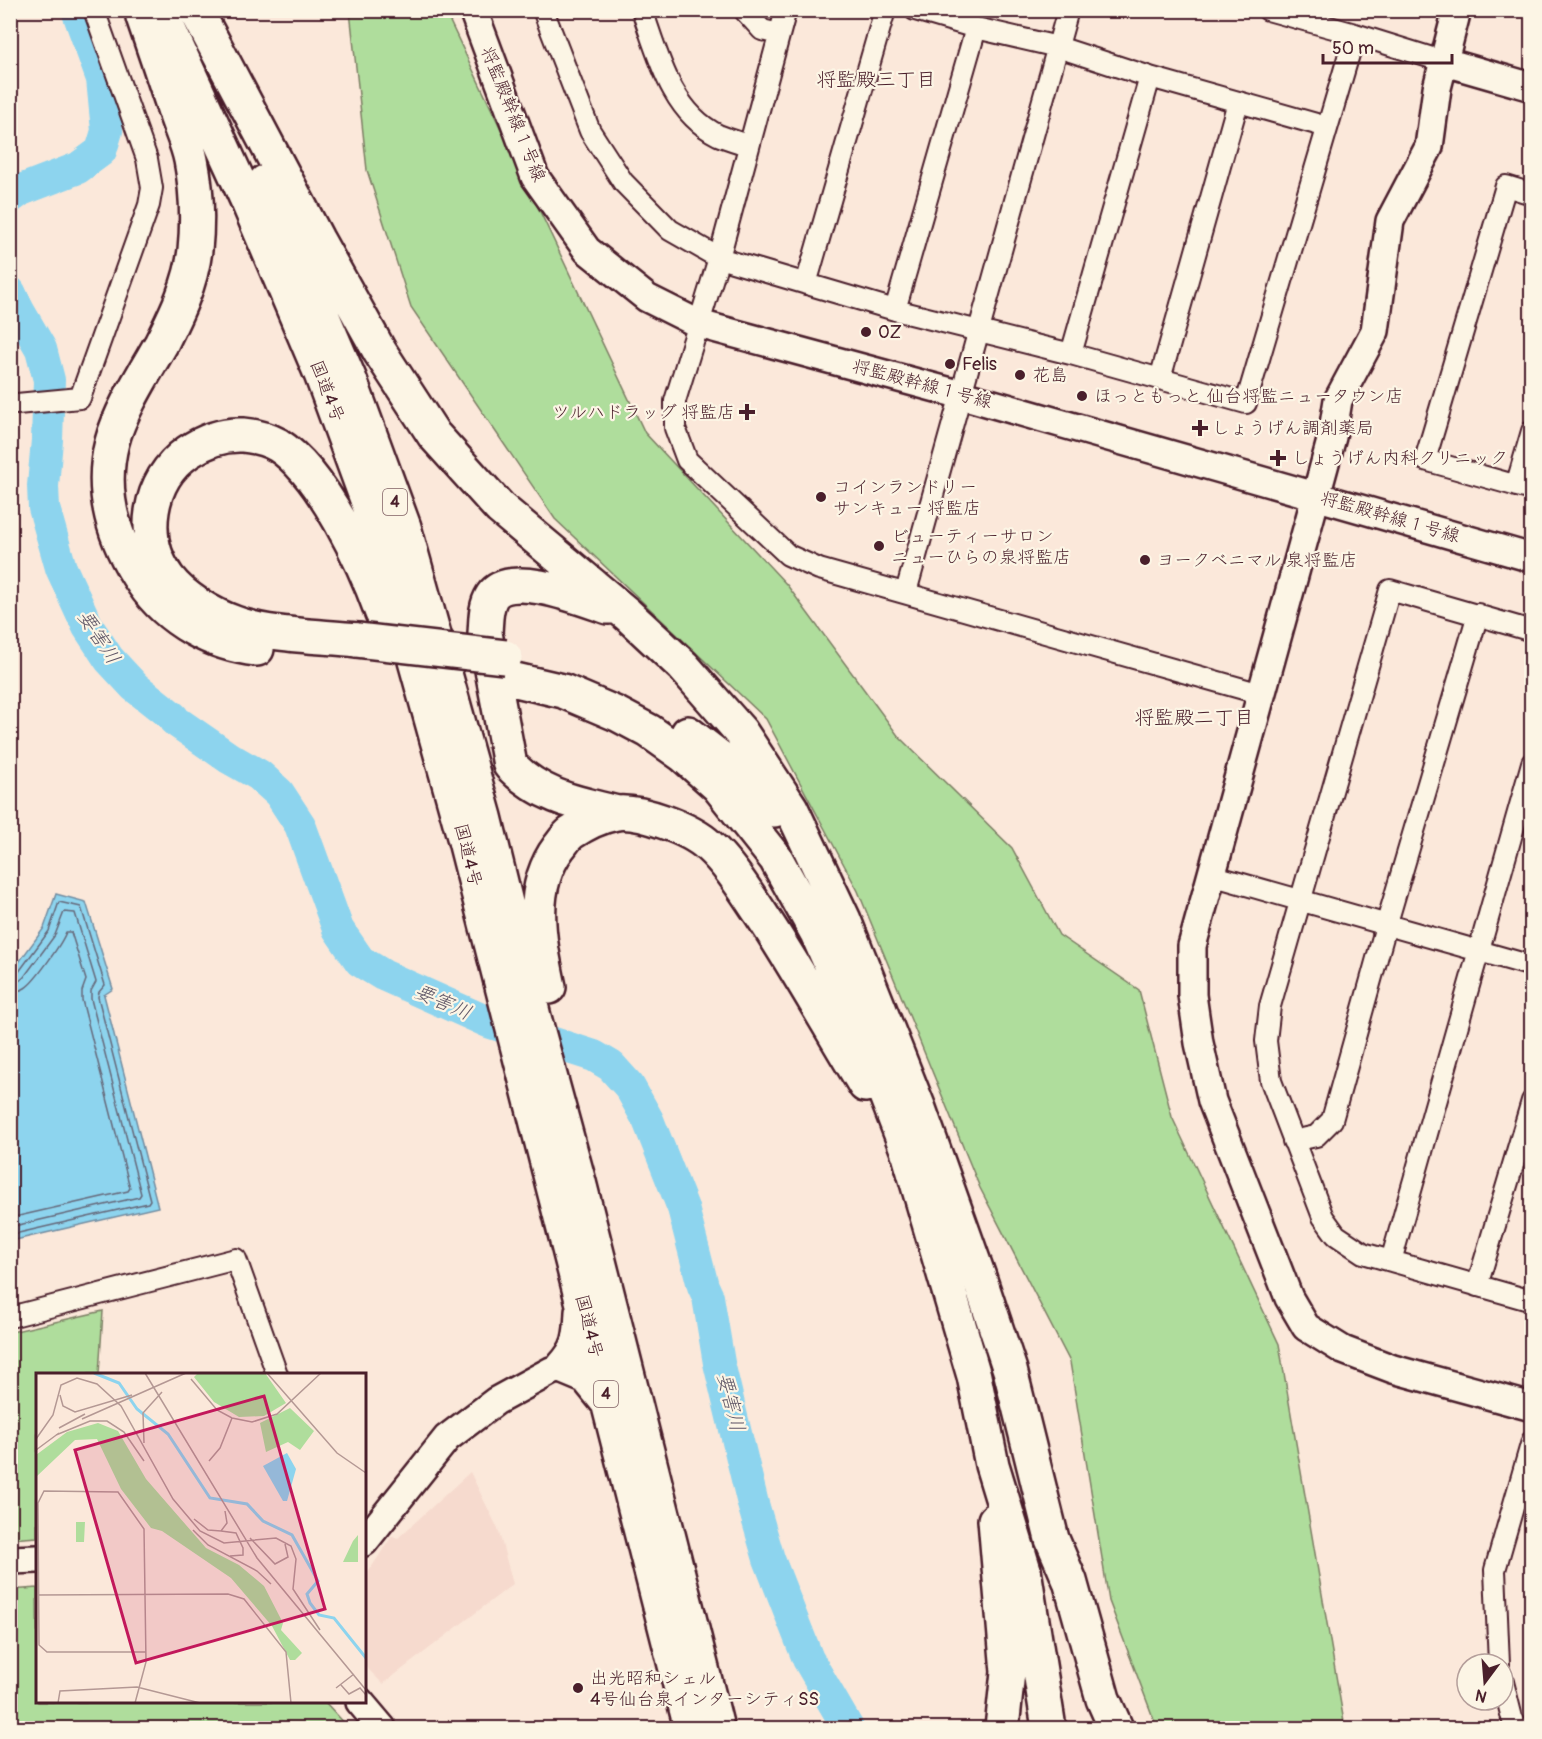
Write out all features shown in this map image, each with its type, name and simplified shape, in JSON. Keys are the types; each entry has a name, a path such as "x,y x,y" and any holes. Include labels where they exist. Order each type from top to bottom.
{"highway":[{"path":"141,10 191,159 198,216 188,285 174,319 131,399 112,441 107,477 110,513 119,543 150,595 164,608 200,633 244,648 360,650"},
{"name":"国道4号","path":"160,10 248,202 321,374 380,535 464,837 532,1017"},
{"name":"国道4号","path":"189,10 350,380 404,527 485,817 544,1067 579,1182 717,1728"},
{"path":"196,10 317,239 380,352 434,435 500,508 627,614 683,666 741,732 790,808 844,920 918,1106 980,1277 1010,1370 1052,1539 1070,1581 1103,1699 1116,1728"},
{"path":"464,837 372,583 345,528 323,495 300,465 277,445 257,437 234,435 219,437 199,445 182,456 166,474 155,495 151,516 152,539 168,578 189,597 236,624 360,650 506,668 568,676 622,698 694,736 737,771 774,810 801,844 844,920"},
{"path":"627,614 558,590 521,585 505,587 492,596 486,616 486,633 510,765 540,790 575,803 618,813 655,818 685,830 709,846 744,887 783,946 909,1155"},
{"path":"506,668 617,714 649,731 683,755 718,786 776,859 817,933 866,1043 909,1155 974,1376 992,1465 1024,1570 1049,1728"},
{"path":"544,1067 532,1017 540,944 538,912 541,882 553,855 569,835 593,821 618,813"},
{"name":"国道4号","path":"544,1067 583,1302 691,1728"},
{"path":"583,1302 581,1335 575,1354 563,1367 588,1377 609,1405"},
{"path":"992,1465 1008,1672 1002,1728"},
{"path":"1052,1539 1048,1587 1070,1728"}],"street":[{"path":"24,403 80,398 149,205 152,188 147,159 94,10"},
{"name":"将監殿幹線１号線","path":"473,10 535,177 587,250 647,298 699,324 962,395 1532,558"},
{"path":"543,10 590,131 622,182 670,231 719,258 806,284 1246,403 1355,34"},
{"path":"642,10 667,80 690,114 716,134 749,146"},
{"path":"744,10 762,30 778,34"},
{"path":"786,10 719,258 675,401 675,428 687,460 788,555 819,569 1261,694"},
{"path":"806,284 885,10"},
{"path":"915,10 1058,47 1150,77 1327,127"},
{"path":"906,592 1068,10"},
{"path":"1268,10 1532,87"},
{"path":"1457,10 1437,88 1429,147 1390,221 1375,331 1338,400 1332,437 1192,946 1192,995 1198,1043 1212,1101 1289,1298 1306,1327 1343,1350 1393,1369 1532,1407"},
{"path":"896,310 976,27"},
{"path":"1071,354 1150,77"},
{"path":"1160,379 1238,102"},
{"path":"1532,194 1506,186 1425,460 1524,488 1532,431"},
{"path":"1532,631 1390,590 1270,1006 1266,1041 1271,1081 1323,1217 1336,1235 1362,1253 1532,1301"},
{"path":"1293,1141 1316,1136 1332,1120 1386,926 1478,614"},
{"path":"1391,1261 1532,763"},
{"path":"1212,875 1532,966"},
{"path":"1477,1286 1532,1101"},
{"path":"10,1317 236,1259 277,1373"},
{"path":"369,1526 447,1438 496,1401 532,1380 563,1367"},
{"path":"1498,1652 1495,1570 1532,1441"},
{"path":"10,1560 36,1559"},
{"path":"362,1703 382,1728"},
{"path":"1510,1712 1518,1728"}],"shaded area":[{"path":"470,1472 498,1529 513,1584 383,1684 366,1667 366,1575 392,1536 398,1538"}],"green space":[{"path":"350,11 445,11 645,433 787,585 899,737 1012,848 1059,935 1139,990 1172,1117 1279,1344 1345,1728 1157,1728 1109,1601 1070,1362 980,1188 858,891 766,719 555,519 411,307 367,170"},
{"path":"103,1311 99,1373 36,1373 36,1537 11,1539 11,1332"},
{"path":"36,1588 36,1703 326,1703 349,1728 11,1728 11,1590"}],"water":[{"path":"56,894 86,902 113,989 104,995 158,1207 11,1241 11,973 44,928"}],"waterway":[{"name":"要害川","path":"10,198 21,190 78,168 101,151 107,131 102,79 77,10"},
{"name":"要害川","path":"10,292 41,349 49,380 43,486 44,508 61,568 88,627 109,659 135,687 174,720 229,758 259,775 279,793 300,825 338,929 360,961 383,975 488,1022 594,1056 611,1066 629,1086 648,1120 683,1208 703,1286 708,1297 719,1363 753,1504 769,1559 808,1659 848,1728"}],"place":[{"name":"OZ","path":"866,332"},
{"name":"Felis","path":"950,364"},
{"name":"花島","path":"1020,375"},
{"name":"ほっともっと 仙台将監ニュータウン店","path":"1082,396"},
{"name":"ツルハドラッグ 将監店","path":"747,412"},
{"name":"しょうげん調剤薬局","path":"1200,428"},
{"name":"しょうげん内科クリニック","path":"1278,458"},
{"name":"コインランドリー サンキュー 将監店","path":"821,497"},
{"name":"ビューティーサロン ニューひらの泉将監店","path":"879,546"},
{"name":"ヨークベニマル 泉将監店","path":"1145,560"},
{"name":"出光昭和シェル 4号仙台泉インターシティSS","path":"578,1688"}],"district":[{"name":"将監殿三丁目","path":"876,79"},
{"name":"将監殿二丁目","path":"1194,717"}]}
